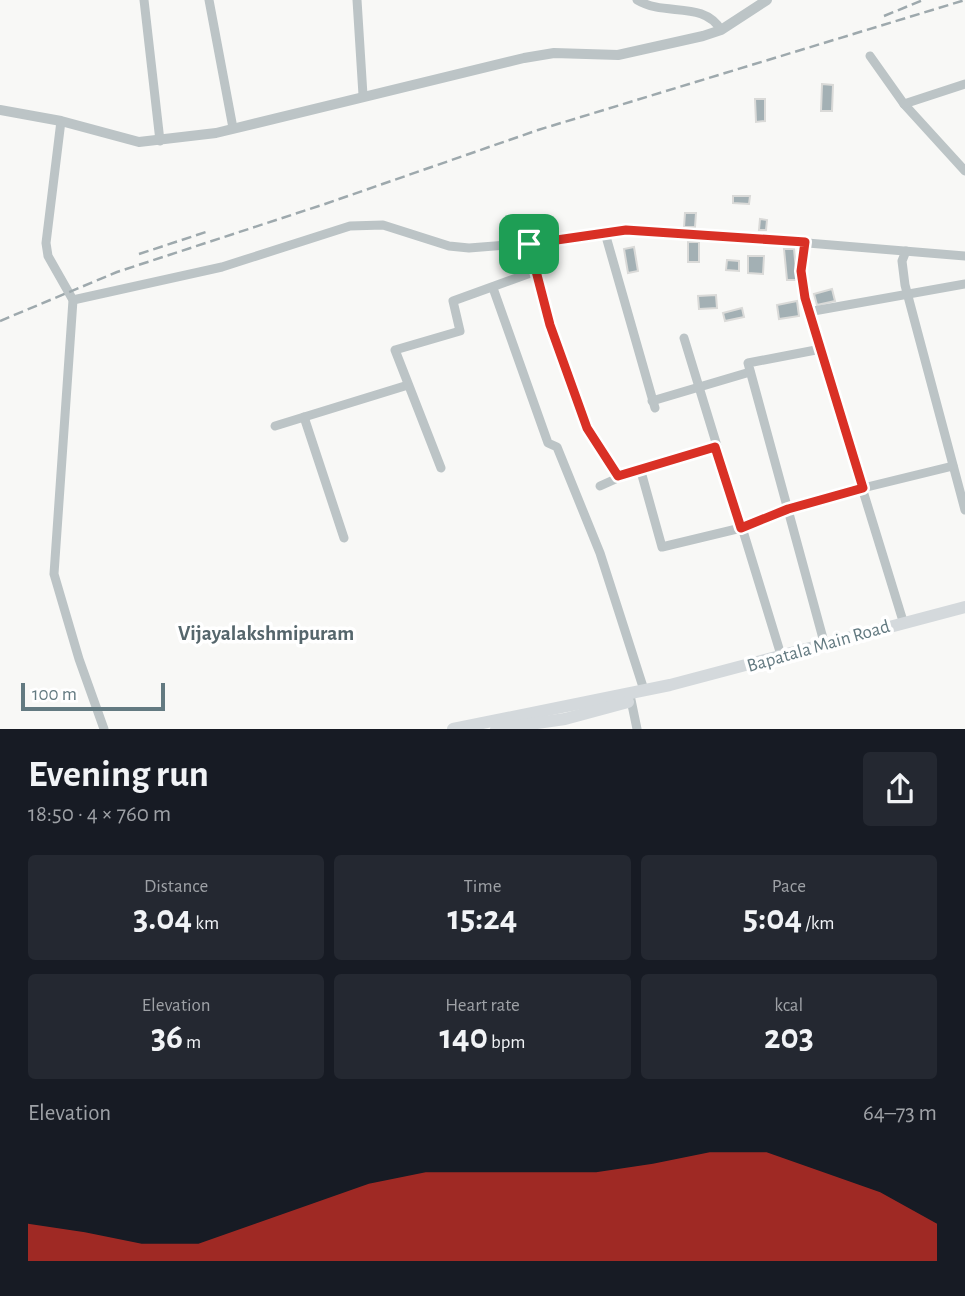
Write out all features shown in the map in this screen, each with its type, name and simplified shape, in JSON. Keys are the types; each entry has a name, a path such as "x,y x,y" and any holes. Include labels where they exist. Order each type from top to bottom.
{"main road":[{"name":"Bapatala Main Road","path":"631,697 644,690 965,607"},
{"name":"Bapatala Main Road","path":"453,729 498,724 657,694 670,685"}],"street":[{"path":"144,0 160,141"},
{"path":"209,0 233,128"},
{"path":"357,0 363,94"},
{"path":"637,0 698,8 716,20 721,30"},
{"path":"0,110 61,121 139,142 160,141 233,128 363,94 524,58 554,53 618,55 721,30 766,0"},
{"path":"870,56 904,104 965,171"},
{"path":"904,104 965,84"},
{"path":"61,121 46,243 48,256 73,300 54,574 79,659 104,729"},
{"path":"73,300 222,267 350,226 383,225 449,246 469,248 650,230 965,256"},
{"path":"605,233 654,405 699,387 750,372"},
{"path":"805,242 801,271 808,312 903,621"},
{"path":"529,244 550,325 587,428 618,476"},
{"path":"906,251 902,261 908,294 965,510"},
{"path":"441,468 395,350 460,331 453,301 536,271"},
{"path":"808,312 965,284"},
{"path":"493,288 548,443 557,447 595,540 644,690"},
{"path":"684,338 780,655"},
{"path":"821,349 748,363 824,642"},
{"path":"275,426 408,385"},
{"path":"304,417 344,538"},
{"path":"600,485 640,468 715,447"},
{"path":"640,468 662,547 741,528 788,509 863,488 953,466"},
{"path":"631,697 637,729"}],"building":[{"path":"822,84 833,85 832,111 821,111"},
{"path":"755,99 765,99 765,121 756,122"},
{"path":"733,196 750,196 749,204 733,203"},
{"path":"685,213 696,213 695,227 684,227"},
{"path":"760,219 767,220 766,230 759,230"},
{"path":"688,242 699,242 699,262 688,262"},
{"path":"634,247 638,271 628,273 624,249"},
{"path":"784,249 794,249 797,280 787,280"},
{"path":"748,256 764,256 763,274 748,273"},
{"path":"727,260 739,261 739,271 726,270"},
{"path":"832,289 835,301 817,305 814,294"},
{"path":"716,295 717,308 699,309 698,296"},
{"path":"797,301 799,316 779,319 777,305"},
{"path":"742,308 744,317 725,321 723,313"}],"railway":[{"path":"884,16 923,0"},
{"path":"0,321 117,272 538,130 965,0"},
{"path":"139,254 209,231"}],"district":[{"name":"Vijayalakshmipuram","path":"266,633"}],"route":[{"path":"626,230 805,242 801,271 808,312 863,488 788,509 741,528 715,447 618,476 587,428 550,325 529,244 626,230"}]}
